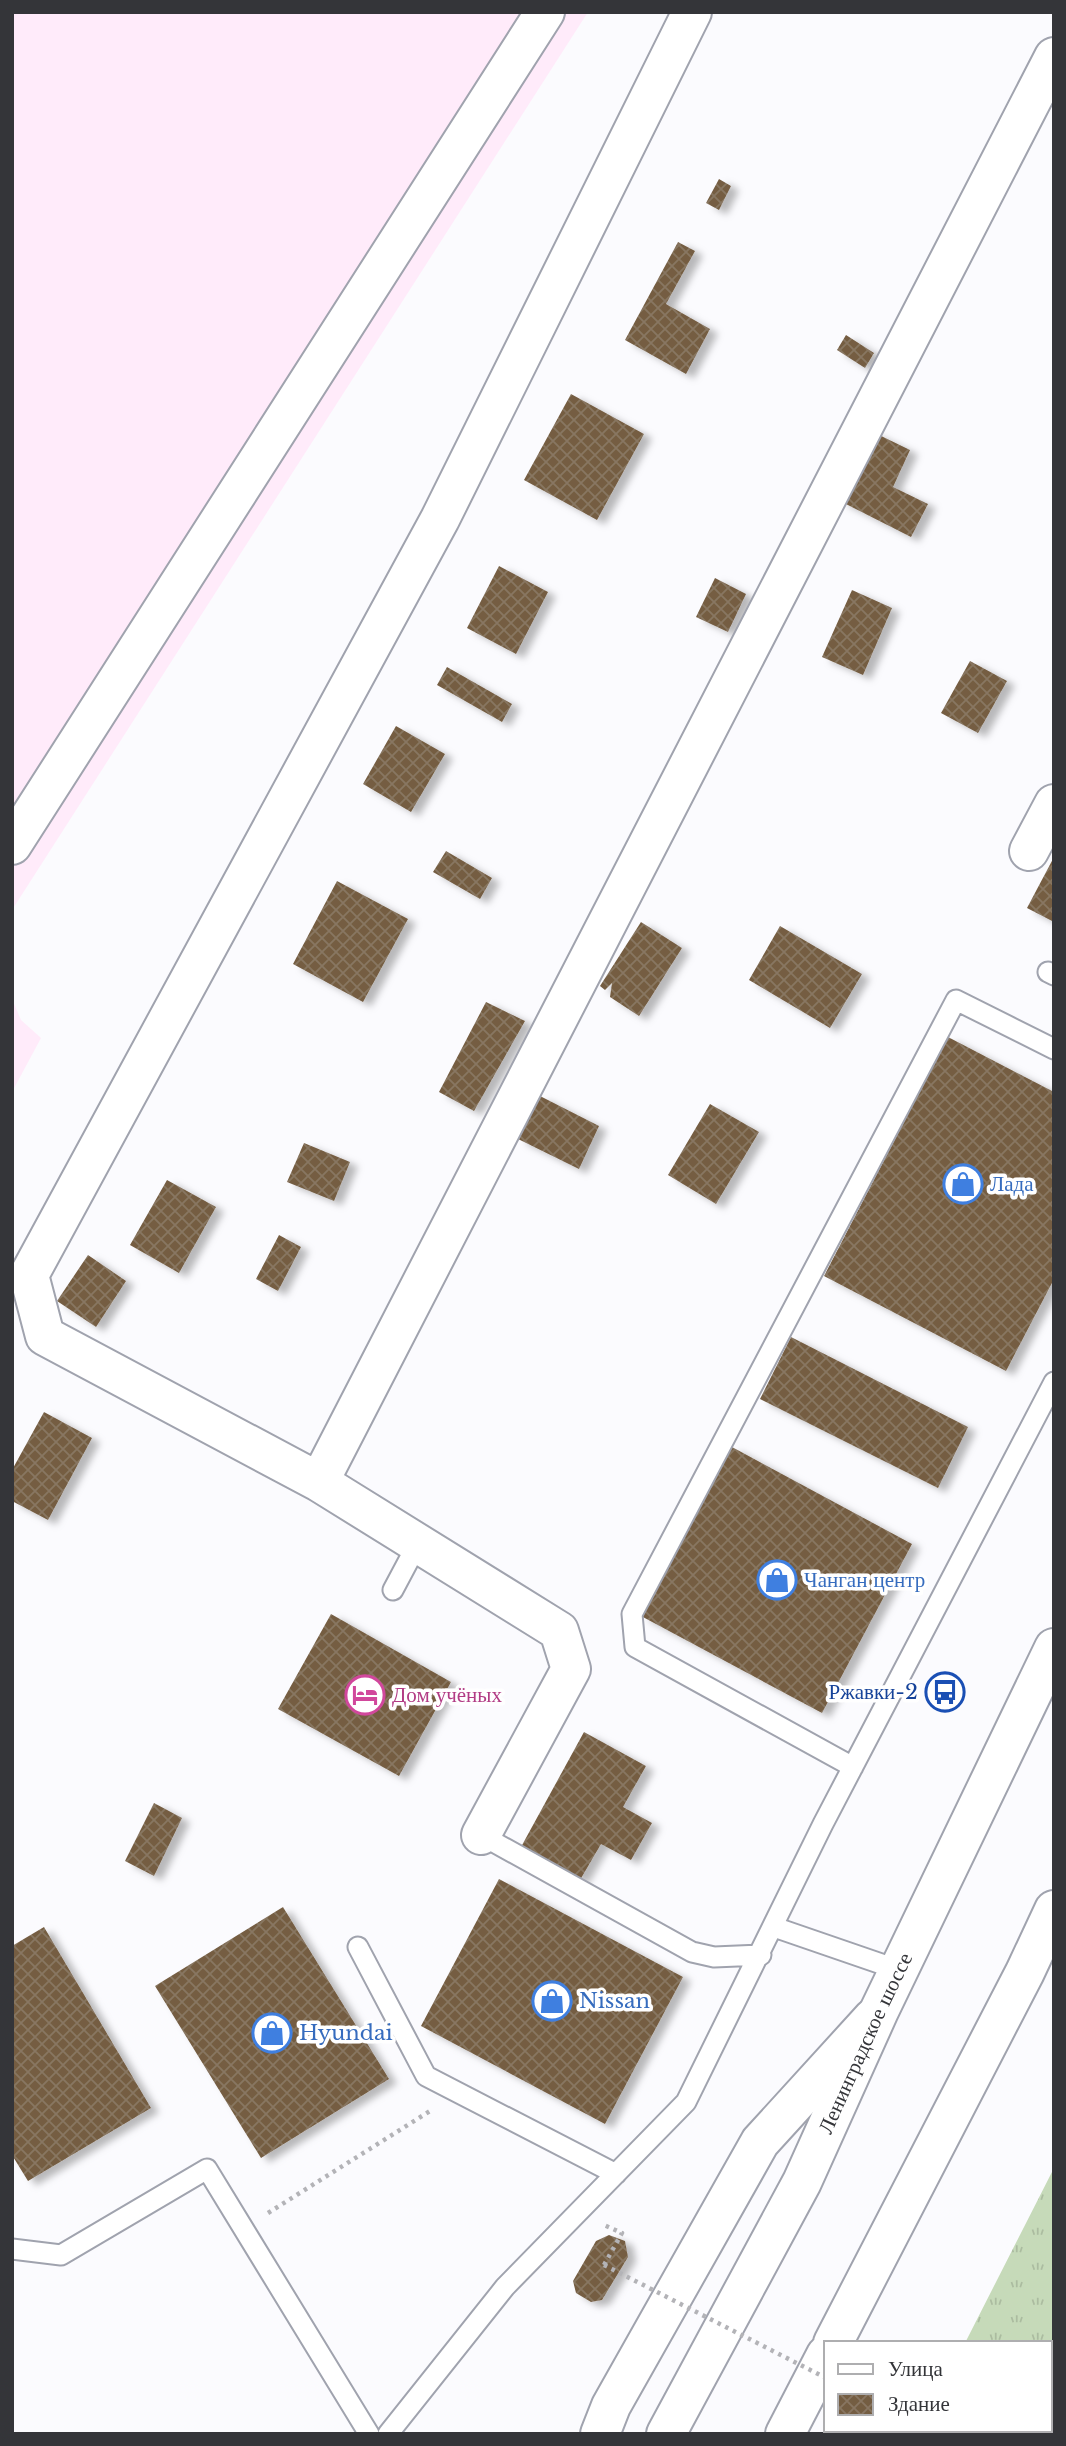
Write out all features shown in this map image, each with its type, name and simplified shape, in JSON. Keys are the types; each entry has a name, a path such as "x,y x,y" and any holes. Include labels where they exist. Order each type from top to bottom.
{"main road":[{"path":"12,845 545,12"},
{"path":"481,1835 571,1669 559,1630 319,1482 45,1336 29,1275 440,519 692,12"},
{"path":"319,1482 1054,57"},
{"path":"1029,851 1054,804"},
{"name":"Ленинградское шоссе","path":"666,2434 802,2182 879,2011 1054,1648"},
{"path":"833,2341 1025,1972 1054,1910"},
{"path":"578,2434 599,2424 760,2142 879,2011"},
{"path":"785,2434 824,2359"}],"lane":[{"path":"853,1767 635,1647 632,1614 956,1000 1054,1048"},
{"path":"387,2434 505,2287 686,2102 853,1767 1054,1382"},
{"path":"393,1590 418,1543"},
{"path":"481,1835 692,1952 714,1957 761,1955"},
{"path":"774,1927 899,1970"},
{"path":"358,1947 426,2076 616,2174"},
{"path":"12,2249 61,2255 207,2169 369,2434"}],"path":[{"path":"244,2228 459,2093"},
{"path":"619,2239 604,2265 824,2377"}],"shaded area":[{"path":"12,12 588,12 12,910"},
{"path":"12,999 21,1020 41,1038 12,1092"}],"green space":[{"path":"1054,2168 1054,2434 981,2434 1052,2432 1052,2341 966,2341"}],"building":[{"path":"719,179 731,186 719,210 706,203"},
{"path":"678,242 695,251 666,304 710,329 686,374 625,340"},
{"path":"846,335 874,353 865,368 837,350"},
{"path":"571,394 644,434 597,520 524,480"},
{"path":"873,432 910,450 893,487 928,504 911,537 840,501"},
{"path":"499,566 548,592 516,654 467,628"},
{"path":"715,578 746,594 728,632 696,617"},
{"path":"852,590 892,608 863,675 822,657"},
{"path":"970,661 1007,681 978,733 941,713"},
{"path":"447,667 512,704 502,722 437,685"},
{"path":"396,726 445,754 411,812 363,784"},
{"path":"446,851 492,878 480,899 433,872"},
{"path":"1054,857 1054,922 1027,908"},
{"path":"337,881 408,919 363,1002 293,964"},
{"path":"641,922 682,948 639,1016 610,997 612,983 605,990 600,986"},
{"path":"780,926 862,974 830,1028 749,980"},
{"path":"486,1002 525,1021 474,1111 439,1092"},
{"name":"Лада","path":"948,1037 1054,1092 1054,1279 1006,1371 824,1276"},
{"path":"540,1096 599,1126 579,1169 518,1139"},
{"path":"710,1104 759,1132 716,1204 668,1175"},
{"path":"304,1143 350,1162 334,1201 287,1182"},
{"path":"167,1180 216,1207 179,1273 130,1245"},
{"path":"279,1235 301,1247 278,1291 256,1279"},
{"path":"88,1255 126,1281 96,1327 57,1301"},
{"path":"791,1337 968,1427 938,1488 760,1399"},
{"path":"44,1412 92,1438 48,1520 12,1501 12,1470"},
{"name":"Чанган центр","path":"732,1447 912,1544 822,1713 641,1616"},
{"name":"Дом учёных","path":"331,1614 451,1682 399,1776 278,1709"},
{"path":"584,1732 646,1766 623,1807 652,1823 631,1860 601,1844 580,1880 521,1847"},
{"path":"154,1803 182,1818 154,1876 125,1861"},
{"name":"Nissan","path":"499,1879 683,1977 605,2124 421,2026"},
{"name":"Hyundai","path":"283,1907 389,2079 261,2158 155,1986"},
{"path":"44,1927 151,2108 28,2181 12,2155 12,1946"},
{"path":"609,2235 625,2241 628,2257 602,2300 591,2302 576,2293 573,2281 596,2241"},
{"path":"936,2432 976,2432 975,2434 935,2434"}],"place":[{"name":"Лада","path":"963,1184"},
{"name":"Чанган центр","path":"777,1580"},
{"name":"Ржавки-2","path":"945,1692"},
{"name":"Дом учёных","path":"365,1695"},
{"name":"Nissan","path":"552,2001"},
{"name":"Hyundai","path":"272,2033"}]}
